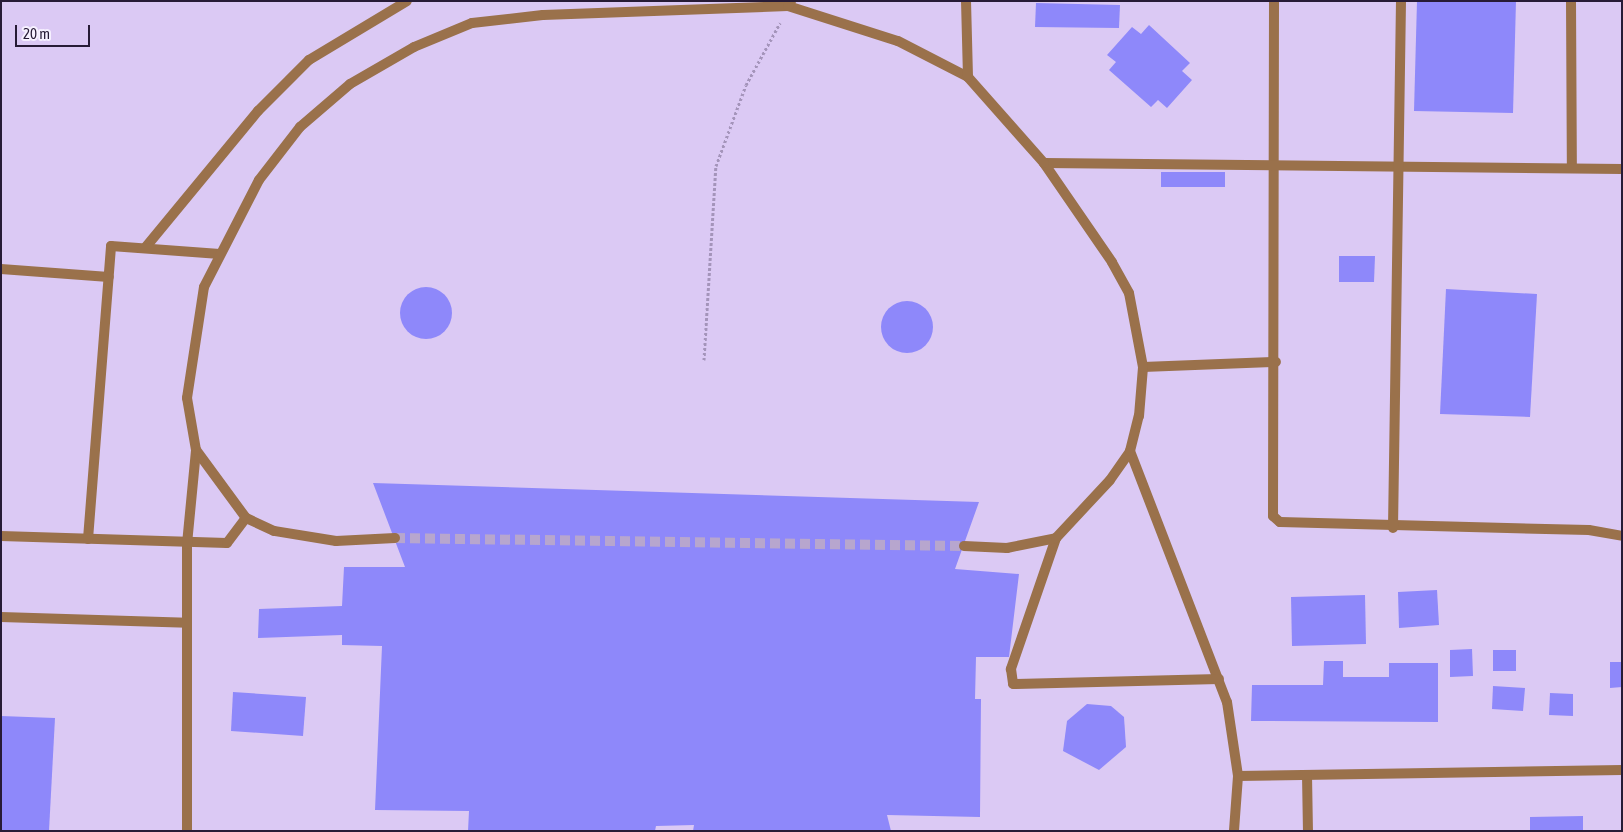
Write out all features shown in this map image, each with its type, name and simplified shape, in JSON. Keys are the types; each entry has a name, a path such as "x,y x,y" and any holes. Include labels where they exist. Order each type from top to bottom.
{"street":[{"path":"145,248 258,111 309,60 407,1"},
{"path":"966,1 968,77"},
{"path":"1274,1 1276,362 1274,516 1280,522 1393,528 1589,530 1622,536"},
{"path":"1393,528 1400,1"},
{"path":"1570,1 1572,168"},
{"path":"186,831 187,544 196,450 187,398 204,287 259,180 300,127 350,84 414,47 481,22 790,4 898,42 968,77 1044,163 1129,293 1143,367 1139,416 1130,451 1110,480 1056,538 1011,669 1013,684 1219,679"},
{"path":"1044,163 1397,164 1622,169"},
{"path":"88,538 111,246 220,254"},
{"path":"1,269 109,277"},
{"path":"1143,367 1276,362"},
{"path":"196,450 246,518 292,536 336,541 395,538"},
{"path":"1130,451 1227,702 1238,776 1234,831"},
{"path":"1,536 88,538 187,544 227,543 246,518"},
{"path":"964,546 1007,548 1056,538"},
{"path":"1,617 187,623"},
{"path":"1238,776 1622,770"},
{"path":"1307,775 1308,831"}],"path":[{"path":"704,360 716,166 746,85 790,4"}],"building":[{"path":"1417,1 1516,1 1513,113 1414,111"},
{"path":"1036,3 1120,5 1119,28 1035,27"},
{"path":"1149,25 1190,63 1182,71 1192,80 1167,108 1158,100 1151,107 1109,70 1116,62 1107,55 1132,27 1141,34"},
{"path":"1161,172 1225,172 1225,187 1161,187"},
{"path":"1339,256 1375,256 1374,282 1339,282"},
{"path":"426,287 436,289 444,295 450,303 452,313 450,323 444,331 436,337 426,339 416,337 408,331 402,323 400,313 402,303 408,295 416,289"},
{"path":"1446,289 1537,294 1530,417 1440,414"},
{"path":"907,301 917,303 925,309 931,317 933,327 931,337 925,345 917,351 907,353 897,351 889,345 883,337 881,327 883,317 889,309 897,303"},
{"path":"373,483 979,502 955,569 1019,574 1009,657 976,657 975,699 981,699 980,817 887,815 891,831 693,831 694,825 656,826 655,831 468,831 469,811 375,810 382,646 342,645 342,635 258,638 259,609 342,606 344,567 405,567"},
{"path":"1437,590 1439,625 1399,628 1398,592"},
{"path":"1365,595 1366,644 1292,646 1291,597"},
{"path":"1472,649 1473,676 1450,677 1450,650"},
{"path":"1493,650 1516,650 1516,671 1493,671"},
{"path":"1324,661 1343,661 1343,677 1389,677 1389,663 1438,663 1438,722 1251,721 1252,685 1323,685"},
{"path":"1610,662 1622,662 1622,687 1610,688"},
{"path":"1493,686 1525,688 1523,711 1492,709"},
{"path":"233,692 306,697 303,736 231,731"},
{"path":"1550,693 1573,694 1573,716 1549,715"},
{"path":"1087,704 1111,706 1124,717 1126,747 1099,770 1063,751 1067,721"},
{"path":"1,716 55,718 49,831 1,831"},
{"path":"1583,816 1583,831 1530,831 1530,817"}],"tunnel":[{"path":"395,538 964,546"}]}
